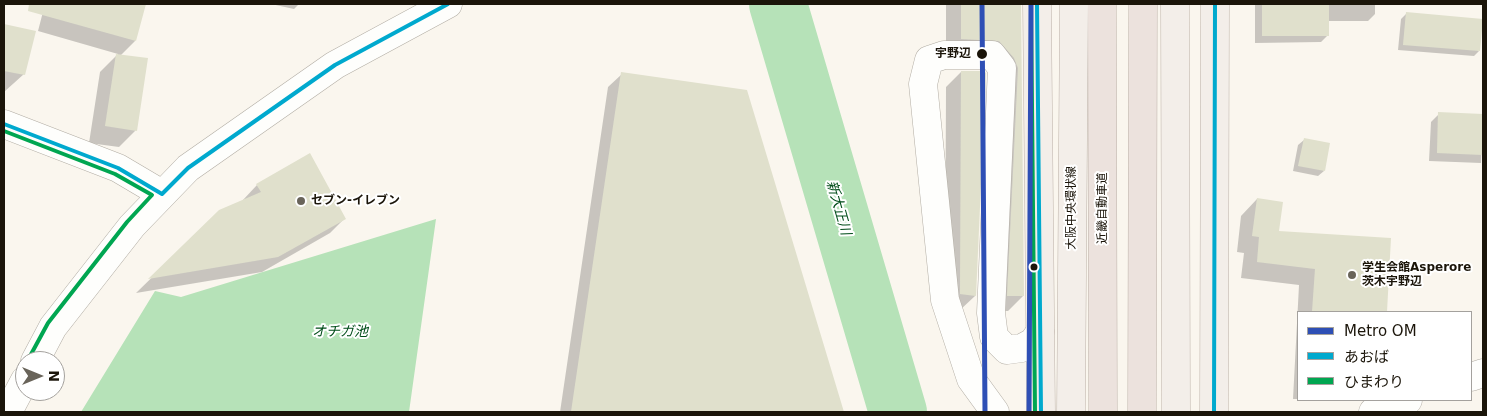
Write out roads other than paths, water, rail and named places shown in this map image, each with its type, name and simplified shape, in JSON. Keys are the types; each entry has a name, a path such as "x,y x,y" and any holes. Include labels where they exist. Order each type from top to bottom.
{"highway":[{"name":"近畿自動車道","path":"1102,4 1103,412"},
{"path":"1142,412 1143,4"}],"main road":[{"path":"1037,4 1041,412"},
{"name":"大阪中央環状線","path":"1071,412 1074,4"},
{"path":"1175,4 1176,412"},
{"path":"1214,412 1215,4"}],"street":[{"path":"40,351 53,327 132,226 188,168 335,64 448,4"},
{"path":"995,412 971,379 945,300 923,84 929,60 944,54 992,55 1002,68 991,313 994,337 1007,350 1022,348 1033,342 1040,332"},
{"path":"4,124 118,168 162,194"},
{"path":"8,412 15,399"},
{"path":"1373,412 1405,401"}],"water":[{"name":"オチガ池","path":"436,219 409,412 81,412 155,291 181,297"}],"waterway":[{"name":"新大正川","path":"778,4 898,412"}],"metro line":[{"name":"OM","path":"982,4 985,412"},
{"name":"OM","path":"1029,412 1031,4"}],"place":[{"name":"宇野辺","path":"982,54"},
{"name":"セブン-イレブン","path":"301,201"},
{"name":"学生会館Asperore 茨木宇野辺","path":"1352,275"}]}
